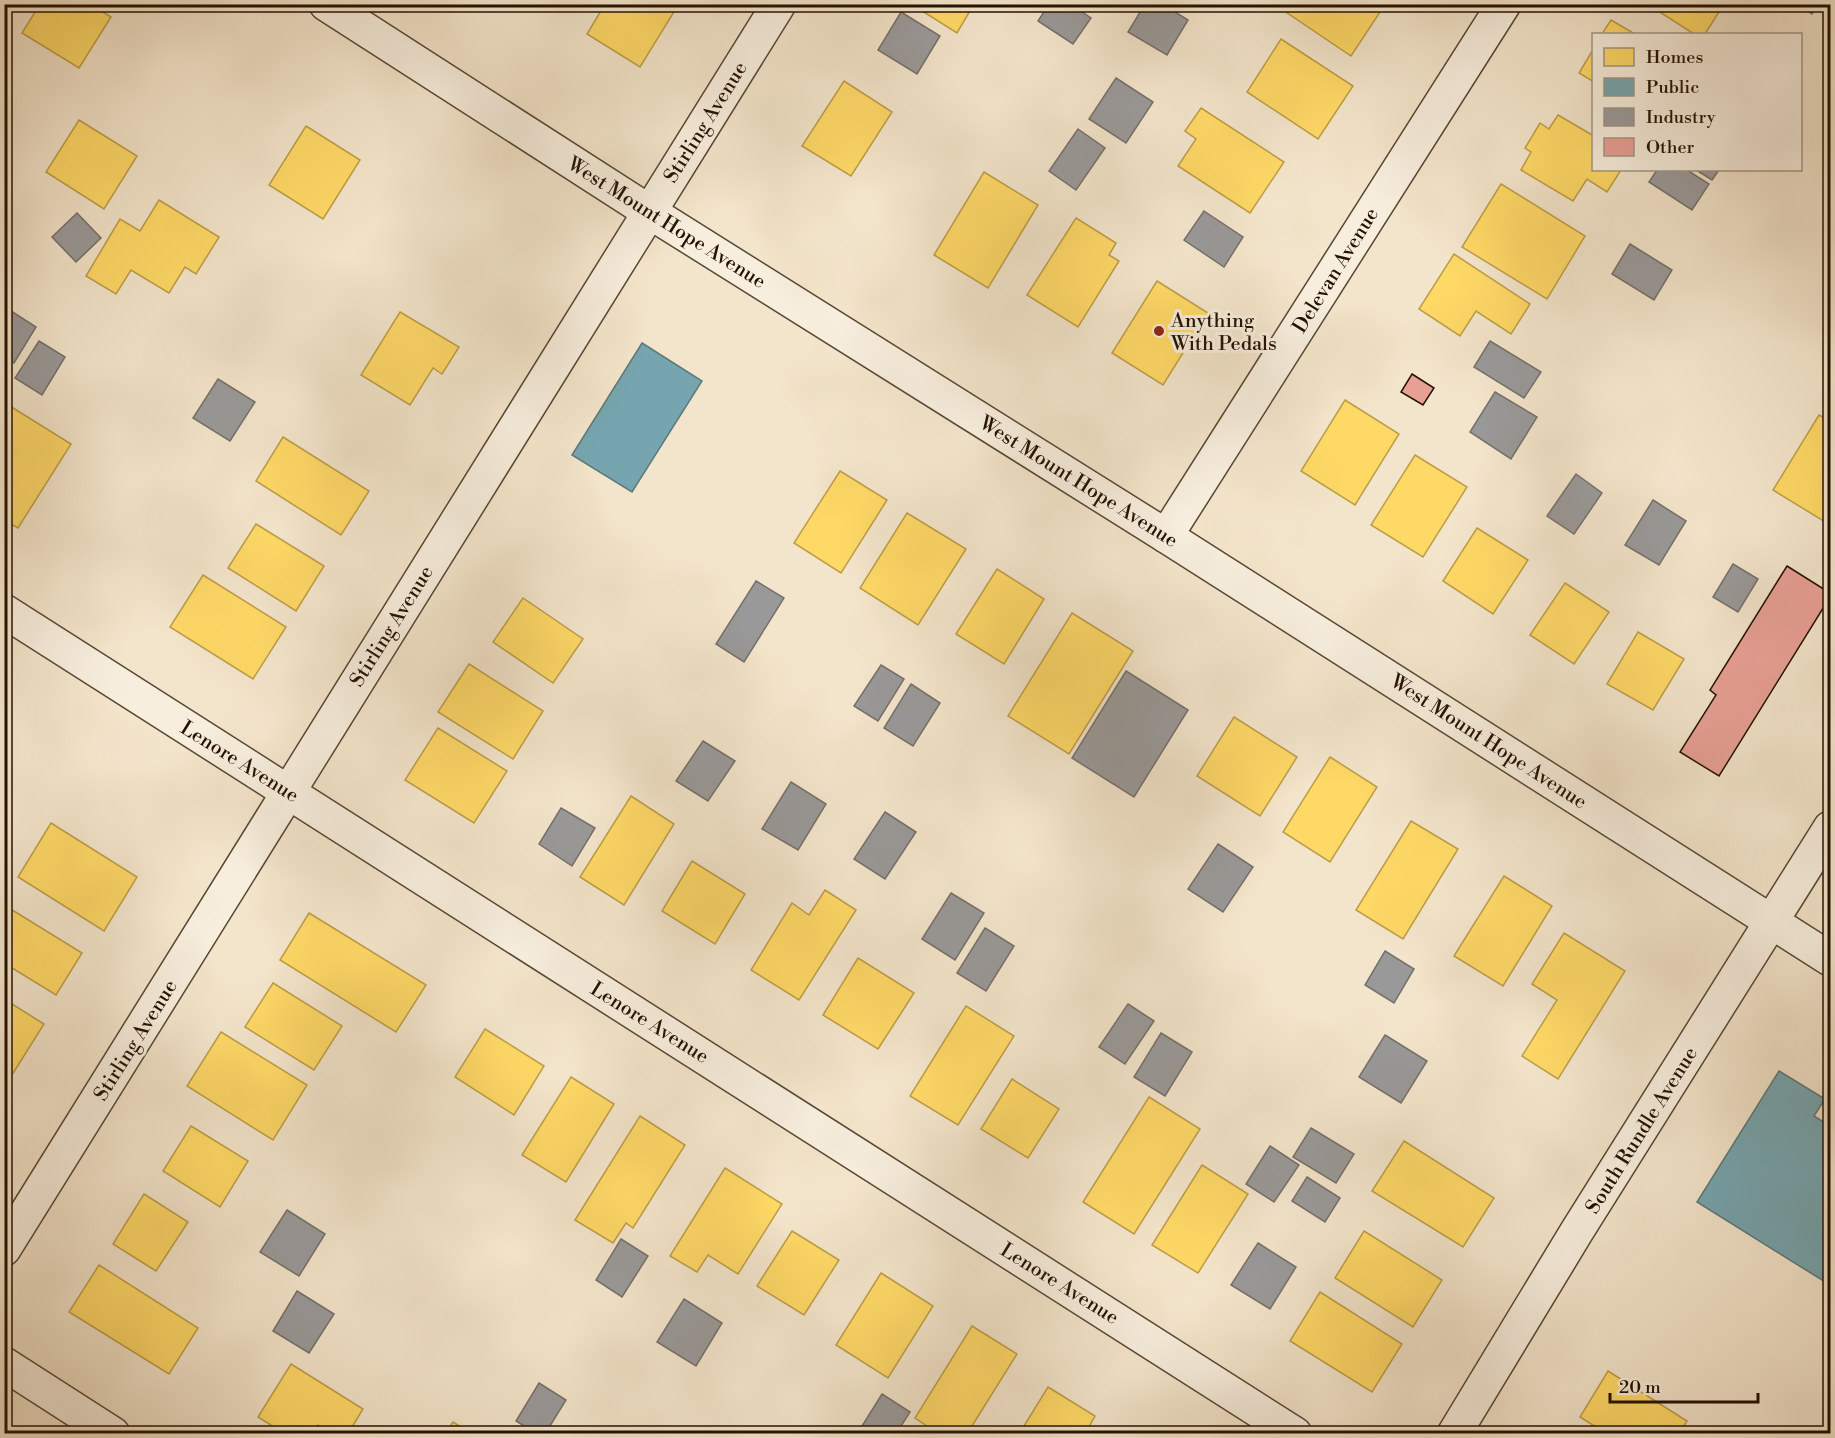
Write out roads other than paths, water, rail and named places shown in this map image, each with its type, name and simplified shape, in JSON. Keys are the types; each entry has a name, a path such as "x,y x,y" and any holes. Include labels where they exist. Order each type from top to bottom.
{"street":[{"name":"West Mount Hope Avenue","path":"326,4 648,211 1166,536 1830,959"},
{"name":"Stirling Avenue","path":"4,1249 648,211 779,4"},
{"name":"Delevan Avenue","path":"1166,536 1504,4"},
{"name":"Lenore Avenue","path":"4,611 1295,1434"},
{"name":"South Rundle Avenue","path":"1454,1434 1577,1231 1830,828"},
{"path":"4,1364 113,1434"}],"place":[{"name":"Anything With Pedals","path":"1159,331"}]}
